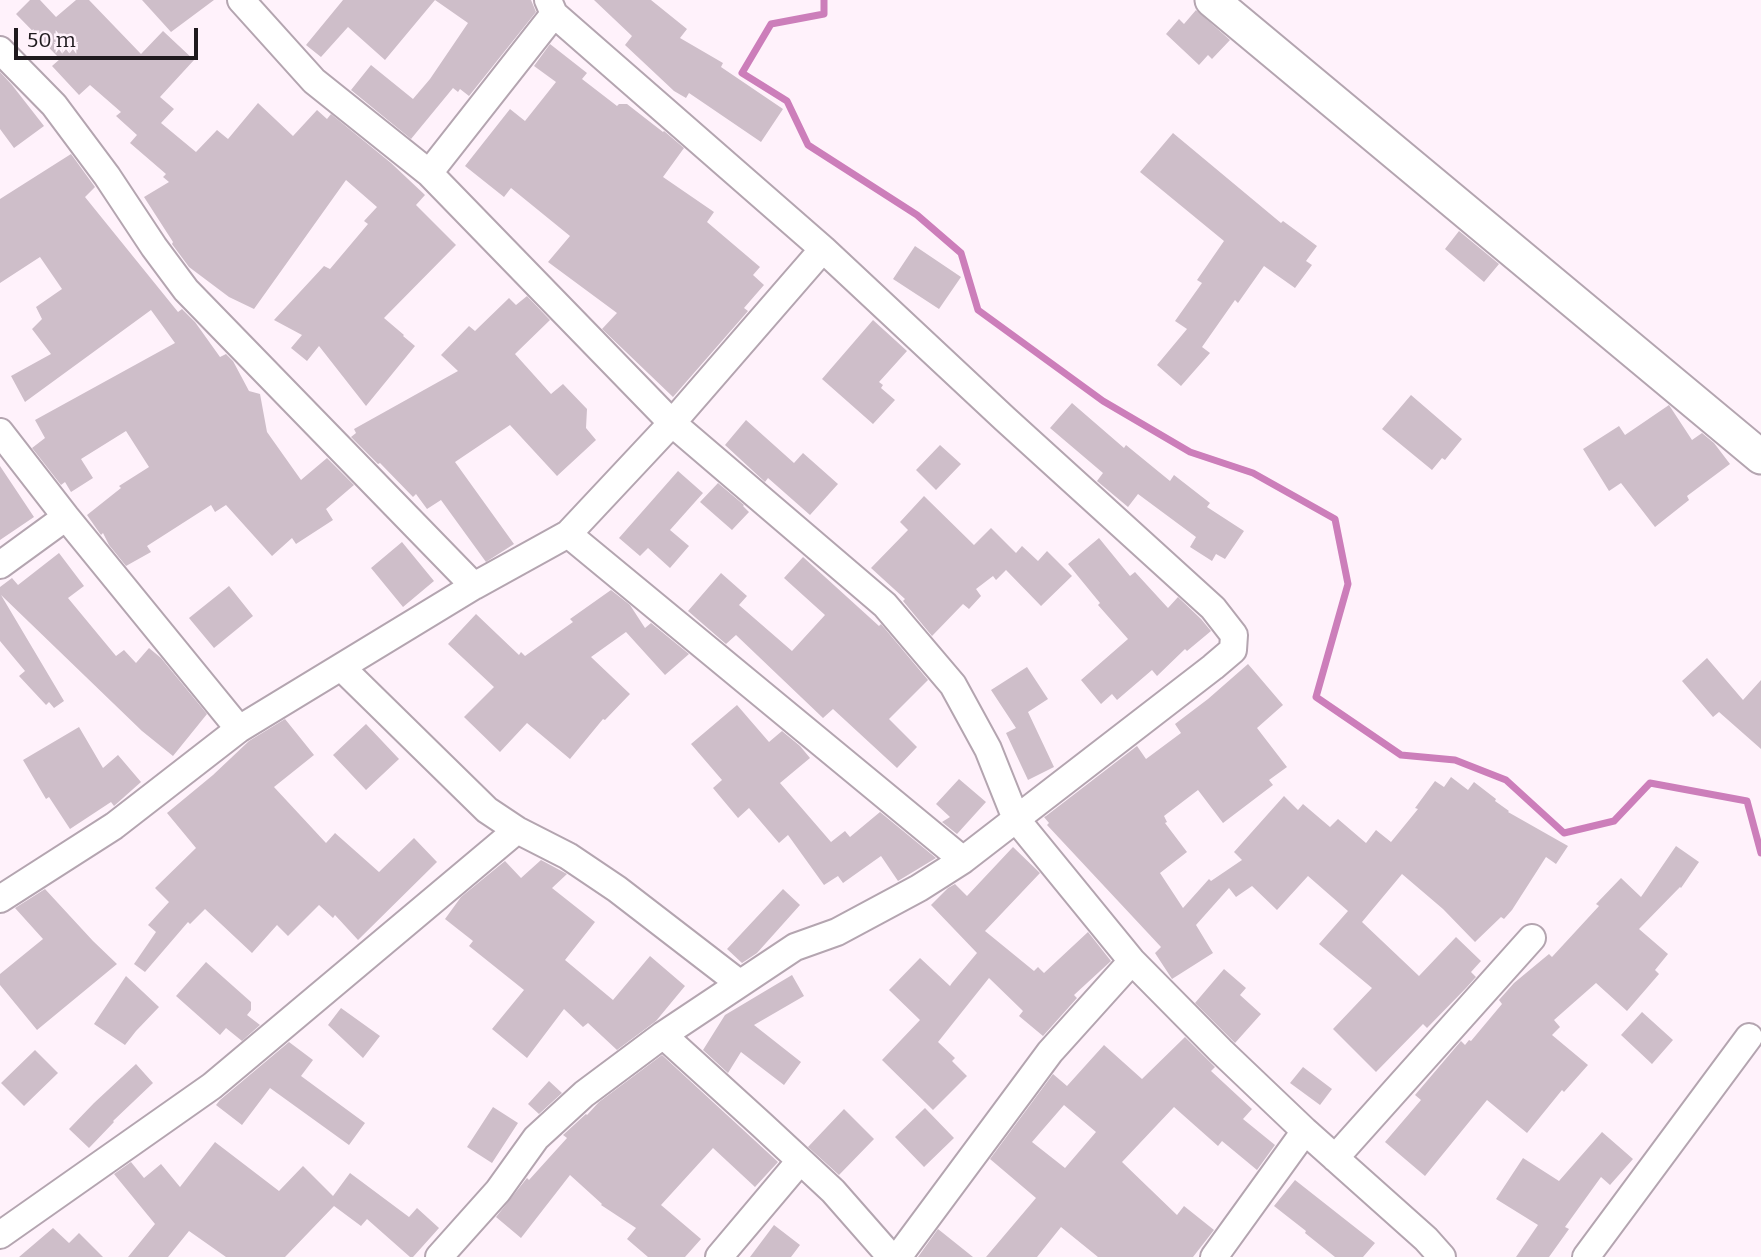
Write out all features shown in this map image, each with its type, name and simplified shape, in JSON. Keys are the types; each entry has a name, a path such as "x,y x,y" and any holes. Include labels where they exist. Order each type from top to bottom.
{"street":[{"path":"241,0 314,81 429,173 672,423 885,605 953,685 988,749 1016,819 1132,961 1221,1051 1305,1131 1426,1239 1442,1257"},
{"path":"1223,4 1761,457"},
{"path":"429,173 551,7 822,249 1004,419 1213,608 1234,635 1233,650 1213,667 962,860 919,888 837,932 795,947 663,1035 584,1094 536,1138 498,1191 439,1257"},
{"path":"0,50 54,105 186,290 474,586"},
{"path":"0,899 114,826 239,729 474,586 568,534 672,423 822,249"},
{"path":"0,432 239,729"},
{"path":"0,565 66,517"},
{"path":"568,534 962,860"},
{"path":"341,667 487,810 517,830 568,856 617,889 739,983"},
{"path":"0,1235 212,1086 517,830"},
{"path":"1335,1158 1532,938"},
{"path":"898,1257 1050,1052 1132,961"},
{"path":"663,1035 833,1191 891,1257"},
{"path":"1586,1257 1749,1037"},
{"path":"1214,1257 1305,1131"},
{"path":"719,1257 800,1161"}],"building":[{"path":"30,0 40,0 56,17 76,0 89,0 141,54 163,31 194,60 160,97 174,109 161,123 196,152 217,130 228,139 258,103 293,136 317,110 327,119 331,114 425,195 416,205 456,245 384,318 415,346 366,406 319,346 307,361 291,348 302,335 274,320 324,266 330,269 368,224 364,221 377,207 346,180 254,309 229,297 189,267 144,197 169,182 163,177 166,174 130,143 137,135 116,116 121,112 90,85 79,95 52,66 60,59 16,14"},
{"path":"142,0 214,0 171,32"},
{"path":"343,0 435,0 385,60 348,27 321,57 306,45"},
{"path":"435,0 531,0 536,12 469,96 460,89 458,92 453,88 411,139 351,90 371,65 413,99 468,23"},
{"path":"594,0 651,0 687,29 680,38 723,63 721,67 783,109 761,142 689,93 686,98 674,91 625,45 632,36"},
{"path":"1196,10 1230,40 1212,59 1208,55 1199,65 1166,34 1179,19 1184,24"},
{"path":"550,44 587,73 582,79 617,106 627,104 684,148 663,177 714,212 707,222 760,267 753,275 764,285 744,308 748,311 673,397 602,329 617,313 548,262 570,236 511,188 504,197 465,166 510,109 525,121 556,82 534,66"},
{"path":"0,72 44,126 14,148 0,129"},
{"path":"1173,133 1281,223 1283,221 1317,246 1306,261 1312,265 1295,288 1264,266 1238,303 1235,300 1202,347 1210,353 1181,386 1157,365 1187,329 1175,321 1202,283 1197,280 1224,241 1140,172"},
{"path":"71,154 95,187 85,197 178,312 182,309 195,322 220,357 226,354 233,361 249,391 260,394 267,432 301,480 327,458 354,485 326,509 333,520 296,544 292,538 272,556 226,505 215,512 211,505 147,546 151,552 126,566 87,515 121,488 119,486 149,467 126,431 81,459 93,478 71,492 65,482 61,485 32,448 45,438 35,420 175,343 151,310 25,402 11,376 51,354 32,329 42,319 36,307 62,289 40,257 0,283 0,199"},
{"path":"1459,231 1499,264 1484,282 1445,249"},
{"path":"915,246 961,277 939,309 893,279"},
{"path":"527,296 550,320 515,354 551,394 563,384 587,409 586,428 596,440 557,476 510,425 455,462 514,544 486,562 441,500 427,509 416,494 413,497 351,437 356,433 354,429 458,371 441,355 469,326 475,331 509,298 516,305"},
{"path":"873,320 907,351 879,382 883,385 881,388 895,400 873,424 822,379"},
{"path":"1411,395 1462,439 1445,460 1442,458 1432,470 1382,429"},
{"path":"1072,403 1124,448 1126,445 1170,481 1174,475 1210,503 1207,507 1244,531 1225,559 1216,554 1212,561 1190,547 1196,537 1138,494 1128,507 1097,481 1103,473 1050,428"},
{"path":"1669,405 1692,440 1702,433 1714,443 1730,464 1687,496 1689,500 1655,527 1621,483 1609,491 1583,449 1619,426 1625,435"},
{"path":"746,420 794,463 803,453 838,484 810,515 768,478 765,482 725,445"},
{"path":"940,445 961,464 936,490 916,470"},
{"path":"0,466 34,517 0,540"},
{"path":"678,471 703,493 670,530 689,546 670,568 648,548 640,556 619,538"},
{"path":"718,483 749,512 732,530 700,502"},
{"path":"924,496 974,545 991,528 1016,553 1022,546 1038,561 1047,551 1072,576 1041,606 1006,570 996,580 993,576 976,589 981,596 969,609 963,604 932,636 903,601 905,599 871,568 908,530 900,522"},
{"path":"1099,538 1130,576 1135,572 1168,608 1178,597 1211,631 1187,651 1185,649 1157,676 1152,670 1117,700 1112,694 1101,704 1081,680 1128,639 1098,605 1100,603 1068,564"},
{"path":"402,542 434,581 403,607 371,568"},
{"path":"59,553 84,586 68,598 116,656 124,650 136,663 149,648 161,658 207,714 173,756 142,731 1,595 64,701 54,708 49,702 46,705 19,676 25,671 0,641 0,587 12,578 18,585"},
{"path":"803,557 879,626 881,624 928,680 889,719 917,747 897,768 833,709 823,718 736,635 726,644 688,611 721,573 747,596 739,605 792,651 825,615 784,578"},
{"path":"229,586 253,616 214,648 189,618"},
{"path":"611,590 630,605 645,628 651,623 689,654 665,675 626,632 591,657 630,694 603,719 570,759 527,723 500,752 464,717 494,687 448,644 476,614 519,655 521,652 525,656 573,622 570,619"},
{"path":"1707,658 1743,700 1761,680 1761,749 1719,712 1713,717 1682,681"},
{"path":"1248,664 1283,705 1257,728 1287,767 1269,780 1273,785 1223,823 1198,790 1164,816 1167,822 1165,823 1187,852 1160,873 1183,908 1209,879 1211,881 1242,860 1234,852 1284,796 1298,810 1303,804 1330,827 1338,819 1366,843 1376,830 1391,842 1418,809 1415,808 1435,781 1444,787 1451,777 1468,790 1474,782 1508,812 1568,846 1556,864 1546,857 1512,910 1475,942 1443,909 1402,874 1362,922 1419,976 1456,937 1481,961 1471,972 1476,977 1466,988 1427,1028 1423,1024 1376,1072 1333,1029 1372,988 1319,944 1348,911 1308,876 1277,910 1252,886 1236,897 1229,888 1196,925 1213,953 1172,979 1155,953 1161,947 1047,825 1049,823 1044,817 1137,746 1146,759 1181,733 1175,724"},
{"path":"1027,667 1048,699 1028,712 1054,767 1028,780 1006,733 1016,728 991,690"},
{"path":"737,705 769,742 782,731 810,758 780,783 831,842 845,831 850,837 880,812 936,858 898,881 881,856 843,883 838,876 824,885 788,835 779,843 749,808 738,818 713,788 722,780 691,744"},
{"path":"285,719 314,755 274,787 326,843 335,833 379,872 414,838 437,862 358,940 335,915 333,918 319,905 288,936 277,925 252,953 205,909 190,924 188,922 145,972 134,964 156,932 148,925 169,902 155,888 196,848 167,813 249,741"},
{"path":"366,724 399,759 366,790 333,755"},
{"path":"79,727 103,768 118,755 141,782 114,806 111,802 70,829 49,797 46,799 23,760"},
{"path":"959,779 986,802 957,834 942,822 950,817 936,804"},
{"path":"1676,846 1699,862 1681,888 1639,929 1668,954 1655,970 1659,974 1627,1011 1596,983 1554,1020 1560,1027 1552,1035 1588,1065 1564,1092 1562,1090 1527,1133 1487,1100 1425,1176 1385,1142 1421,1100 1415,1095 1461,1041 1465,1045 1471,1041 1502,1004 1499,1000 1514,983 1549,954 1552,957 1621,878 1641,897"},
{"path":"1013,847 1040,873 985,931 1034,971 1038,967 1044,973 1088,932 1111,961 1074,995 1077,998 1043,1036 1019,1016 1023,1011 989,978 938,1042 955,1058 952,1061 967,1076 933,1110 882,1060 920,1020 889,990 920,958 950,986 977,953 931,905 955,884 967,896"},
{"path":"541,860 567,874 552,888 595,922 565,960 613,1000 650,956 685,986 656,1021 617,1050 588,1023 583,1027 564,1009 527,1058 492,1029 524,990 469,946 473,941 445,919 461,897 505,861 521,878"},
{"path":"45,889 117,964 37,1030 0,985 0,974 43,939 15,908"},
{"path":"783,889 800,905 757,953 742,963 727,949"},
{"path":"206,962 251,1002 251,1010 247,1015 260,1025 242,1041 226,1028 220,1035 176,996"},
{"path":"1224,969 1246,988 1240,995 1261,1014 1235,1043 1195,1003"},
{"path":"792,975 804,996 754,1025 801,1062 784,1085 741,1052 728,1073 703,1050 725,1015"},
{"path":"126,976 159,1007 125,1045 94,1024"},
{"path":"341,1008 380,1036 363,1058 328,1025"},
{"path":"1642,1012 1673,1040 1652,1064 1621,1035"},
{"path":"1185,1037 1215,1067 1211,1071 1252,1109 1243,1119 1275,1145 1257,1170 1222,1141 1218,1146 1174,1107 1122,1162 1177,1215 1184,1206 1214,1230 1193,1257 1098,1257 1061,1227 1037,1257 986,1257 1036,1198 990,1159 1053,1074 1067,1086 1104,1045 1142,1079","holes":["1064,1105 1096,1132 1065,1168 1032,1142"]},
{"path":"289,1042 313,1060 301,1076 365,1123 349,1145 270,1088 242,1125 216,1105"},
{"path":"35,1050 58,1073 24,1106 1,1083"},
{"path":"662,1055 778,1162 755,1187 713,1148 661,1205 701,1239 685,1257 648,1257 627,1239 636,1228 601,1205 570,1175 521,1238 496,1217 527,1178 529,1180 567,1138 563,1135 599,1102"},
{"path":"136,1064 153,1083 89,1148 69,1129"},
{"path":"1303,1067 1332,1089 1320,1105 1290,1083"},
{"path":"549,1081 562,1093 539,1114 528,1104"},
{"path":"493,1107 518,1123 492,1163 467,1147"},
{"path":"925,1108 954,1138 924,1167 895,1137"},
{"path":"844,1109 874,1139 839,1175 808,1147"},
{"path":"1602,1132 1633,1159 1610,1185 1601,1177 1565,1227 1569,1229 1549,1257 1516,1257 1538,1225 1496,1199 1523,1158 1559,1181"},
{"path":"215,1142 279,1191 303,1166 333,1196 350,1173 409,1217 417,1208 439,1228 413,1257 410,1257 367,1219 361,1226 334,1206 285,1257 226,1257 189,1231 168,1257 128,1257 155,1224 114,1174 131,1162 144,1178 161,1164 180,1187"},
{"path":"1295,1180 1375,1243 1363,1257 1335,1257 1274,1206"},
{"path":"774,1225 800,1245 791,1257 750,1257"},
{"path":"53,1228 69,1243 79,1233 103,1257 19,1257"},
{"path":"938,1229 973,1257 918,1257"}],"waterway":[{"path":"824,0 824,14 771,24 742,73 787,101 808,145 917,215 961,253 978,310 1103,401 1190,452 1253,473 1335,519 1348,584 1316,697 1401,755 1455,760 1506,780 1564,833 1614,821 1650,783 1747,801 1761,853"}]}
